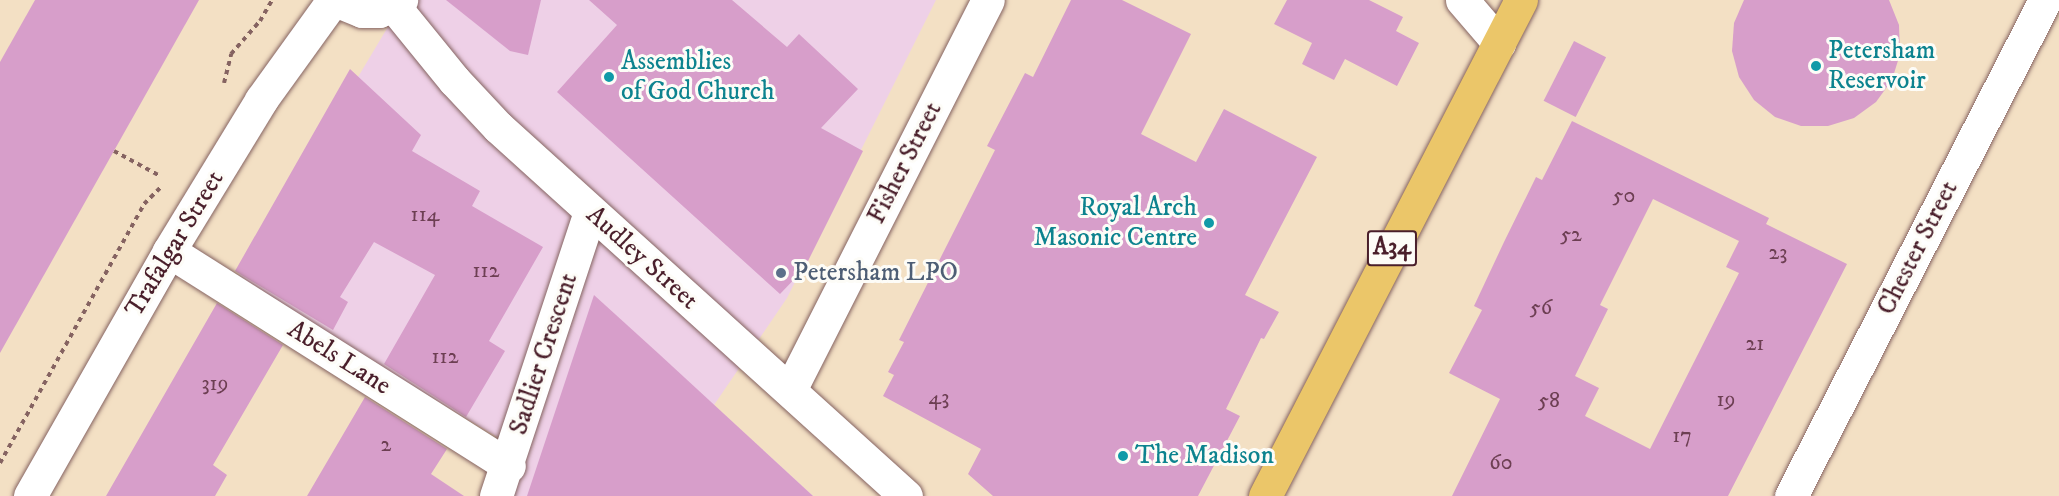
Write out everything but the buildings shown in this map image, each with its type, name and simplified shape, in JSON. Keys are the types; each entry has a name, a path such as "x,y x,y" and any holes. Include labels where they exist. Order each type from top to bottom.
{"highway":[{"name":"A34","path":"1265,496 1521,0"}],"street":[{"path":"334,0 362,11 397,3"},
{"name":"Trafalgar Street","path":"30,496 169,251 268,90 334,0"},
{"name":"Fisher Street","path":"790,390 988,0"},
{"path":"1462,0 1499,43"},
{"name":"Chester Street","path":"1791,496 2045,0"},
{"name":"Audley Street","path":"397,3 454,80 498,127 906,496"},
{"name":"Sadlier Crescent","path":"504,486 590,212"},
{"name":"Abels Lane","path":"169,251 504,486"}],"path":[{"path":"231,54 260,21 272,0"},
{"path":"114,151 160,176"},
{"path":"0,463 144,204"}],"shaded area":[{"path":"404,0 936,0 787,298 714,405 813,496 511,496 526,454 236,281"}],"place":[{"name":"Petersham Reservoir","path":"1816,66"},
{"name":"Assemblies of God Church","path":"609,77"},
{"name":"Royal Arch Masonic Centre","path":"1209,223"},
{"name":"Petersham LPO","path":"781,273"},
{"name":"The Madison","path":"1123,456"}]}
